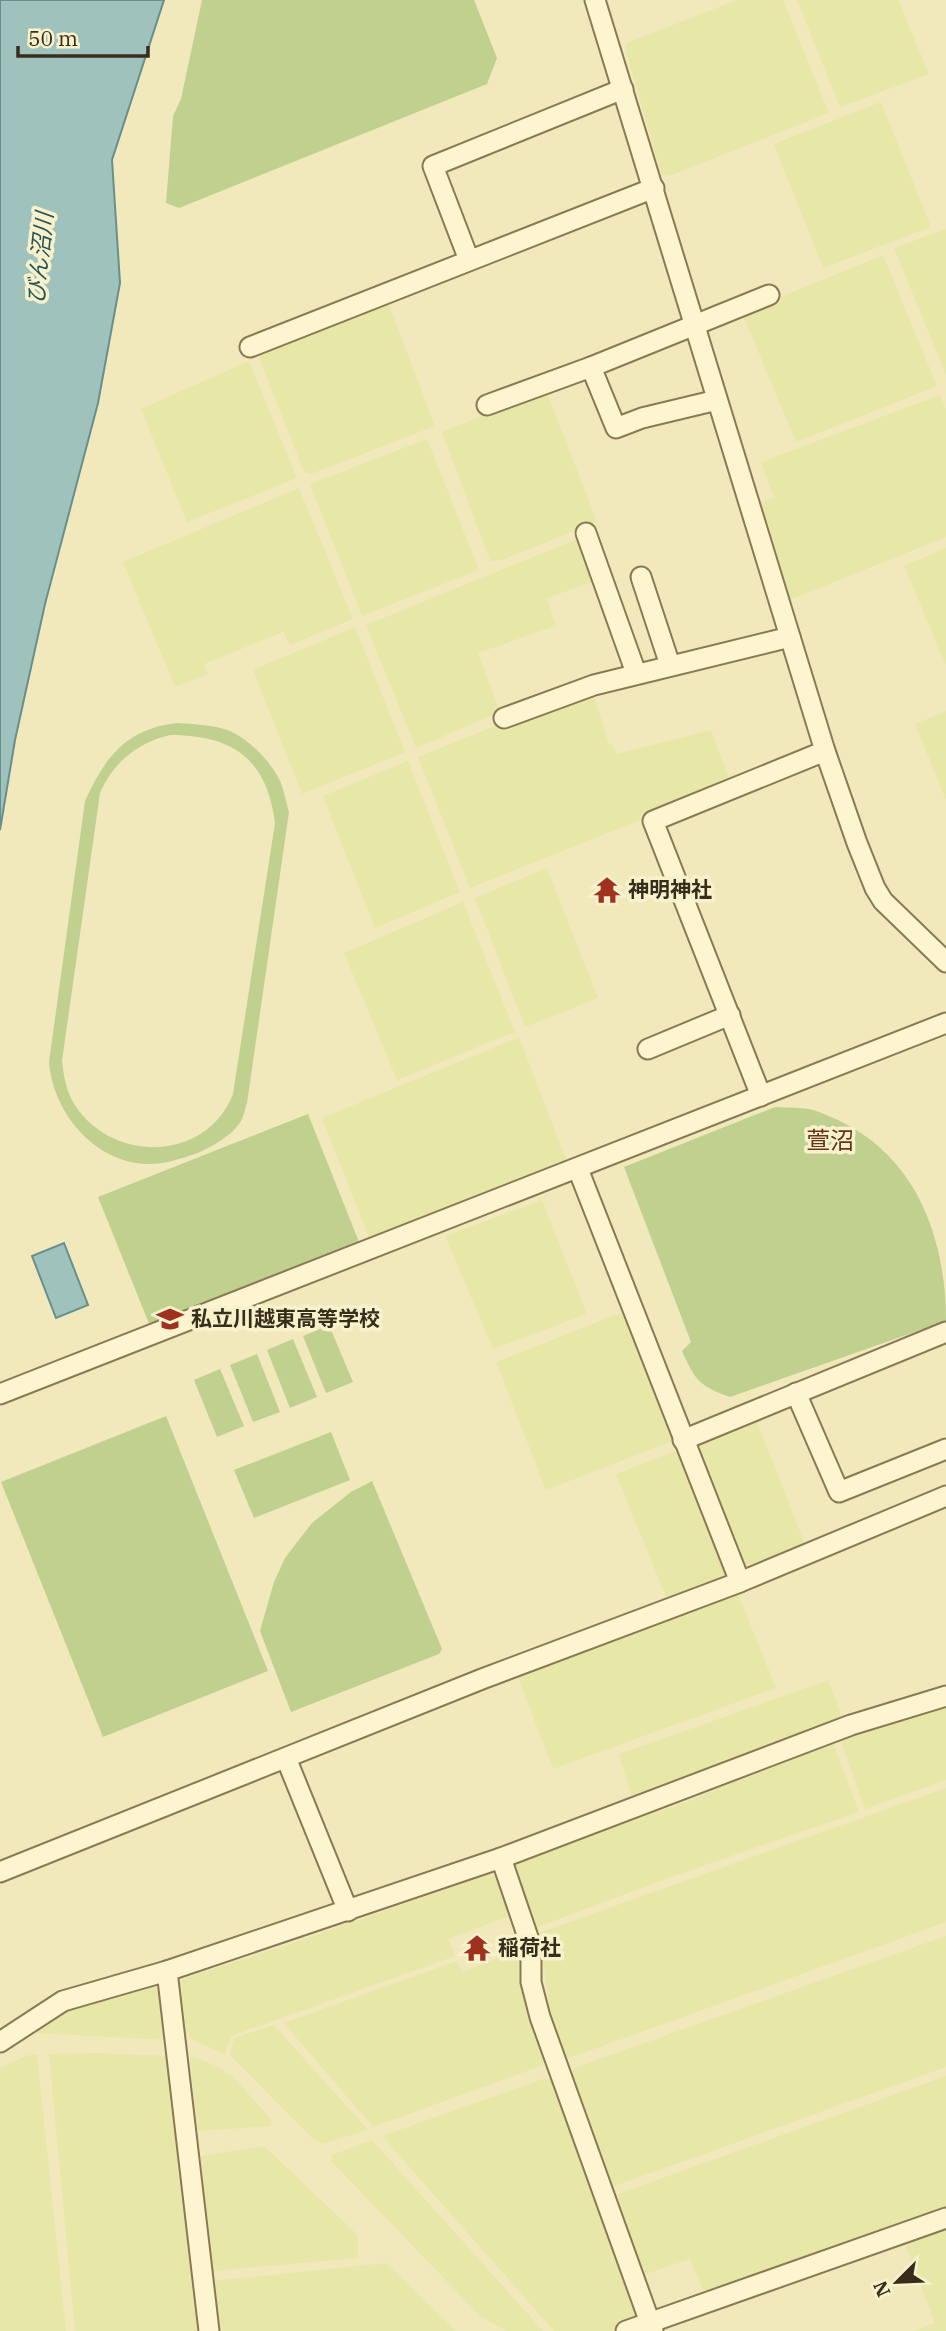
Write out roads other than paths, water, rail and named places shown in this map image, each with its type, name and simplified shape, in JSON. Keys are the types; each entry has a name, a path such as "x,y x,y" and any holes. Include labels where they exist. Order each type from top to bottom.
{"street":[{"path":"595,0 825,751 857,843 883,901 946,962"},
{"path":"469,260 433,166 623,89"},
{"path":"250,347 653,188"},
{"path":"486,405 591,367 769,295"},
{"path":"591,367 616,428 642,418 717,400"},
{"path":"586,533 636,673"},
{"path":"641,577 670,665"},
{"path":"504,718 572,691 790,637"},
{"path":"761,1096 653,821 825,751"},
{"path":"648,1049 730,1015"},
{"path":"0,1394 946,1023"},
{"path":"578,1169 740,1582"},
{"path":"683,1440 946,1332"},
{"path":"796,1393 839,1492 946,1449"},
{"path":"0,1872 482,1679 740,1582 946,1496"},
{"path":"0,2042 63,2001 167,1971 348,1911 501,1858 851,1725 946,1696"},
{"path":"286,1758 348,1911"},
{"path":"501,1858 531,1947 531,1982 540,2017 651,2326"},
{"path":"167,1971 209,2331"},
{"path":"626,2331 651,2326 946,2218"}],"water":[{"name":"びん沼川","path":"0,0 164,0 112,160 120,283 98,403 45,604 15,740 0,830"},
{"path":"64,1243 88,1305 56,1318 32,1256"}],"place":[{"name":"神明神社","path":"607,890"},
{"name":"私立川越東高等学校","path":"170,1319"},
{"name":"稲荷社","path":"477,1948"}],"district":[{"name":"萱沼","path":"830,1141"}]}
